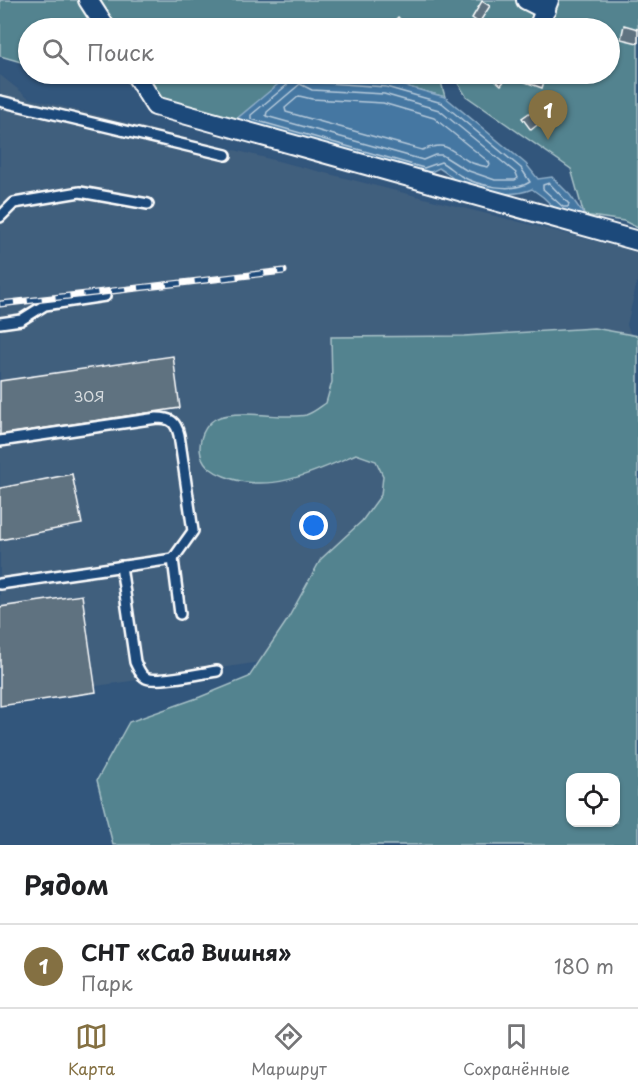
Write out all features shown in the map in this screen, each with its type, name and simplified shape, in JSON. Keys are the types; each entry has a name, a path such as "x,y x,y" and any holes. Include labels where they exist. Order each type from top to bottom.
{"street":[{"path":"88,0 100,18"},
{"path":"526,0 548,5"},
{"path":"141,84 155,106 638,241"}],"lane":[{"path":"0,101 226,155"},
{"path":"0,217 14,203 80,192 148,204"},
{"path":"0,323 21,320 45,305 105,296"},
{"path":"0,441 158,418 169,418 176,424 193,531 172,559 180,614"},
{"path":"0,584 172,559"},
{"path":"122,566 135,662 141,673 147,679 159,679 217,671"}],"shaded area":[{"path":"0,75 29,98 638,252 638,277 627,325 638,355 638,607 0,700"}],"green space":[{"path":"0,0 638,0 638,228 624,221 584,215 571,169 466,96 458,84 620,84 620,18 18,18 18,61 0,56"},
{"path":"131,84 375,84 234,121 160,104"},
{"path":"397,84 442,84 445,97"},
{"path":"594,328 638,336 638,845 113,845 97,780 129,722 249,677 286,622 321,559 362,521 381,495 383,476 376,461 356,454 292,479 258,483 241,481 217,473 202,459 200,446 205,429 219,417 242,414 306,415 326,403 332,382 331,337 464,336"}],"water":[{"path":"278,84 398,84 445,97 526,164 538,179 552,177 570,195 584,215 561,214 532,189 505,194 475,189 458,182 439,168 425,175 234,121"}],"building":[{"path":"482,1 490,6 482,18 472,18"},
{"path":"624,25 638,29 638,43 621,39"},
{"path":"531,84 543,84 542,88"},
{"path":"532,111 541,122 531,130 522,118"},
{"path":"173,356 180,408 0,435 0,381"},
{"path":"72,474 82,524 0,540 0,488"},
{"path":"82,595 96,692 0,706 0,607"}],"railway":[{"path":"0,304 284,271"}],"place":[{"name":"СНТ «Сад Вишня»","path":"548,140"}]}
